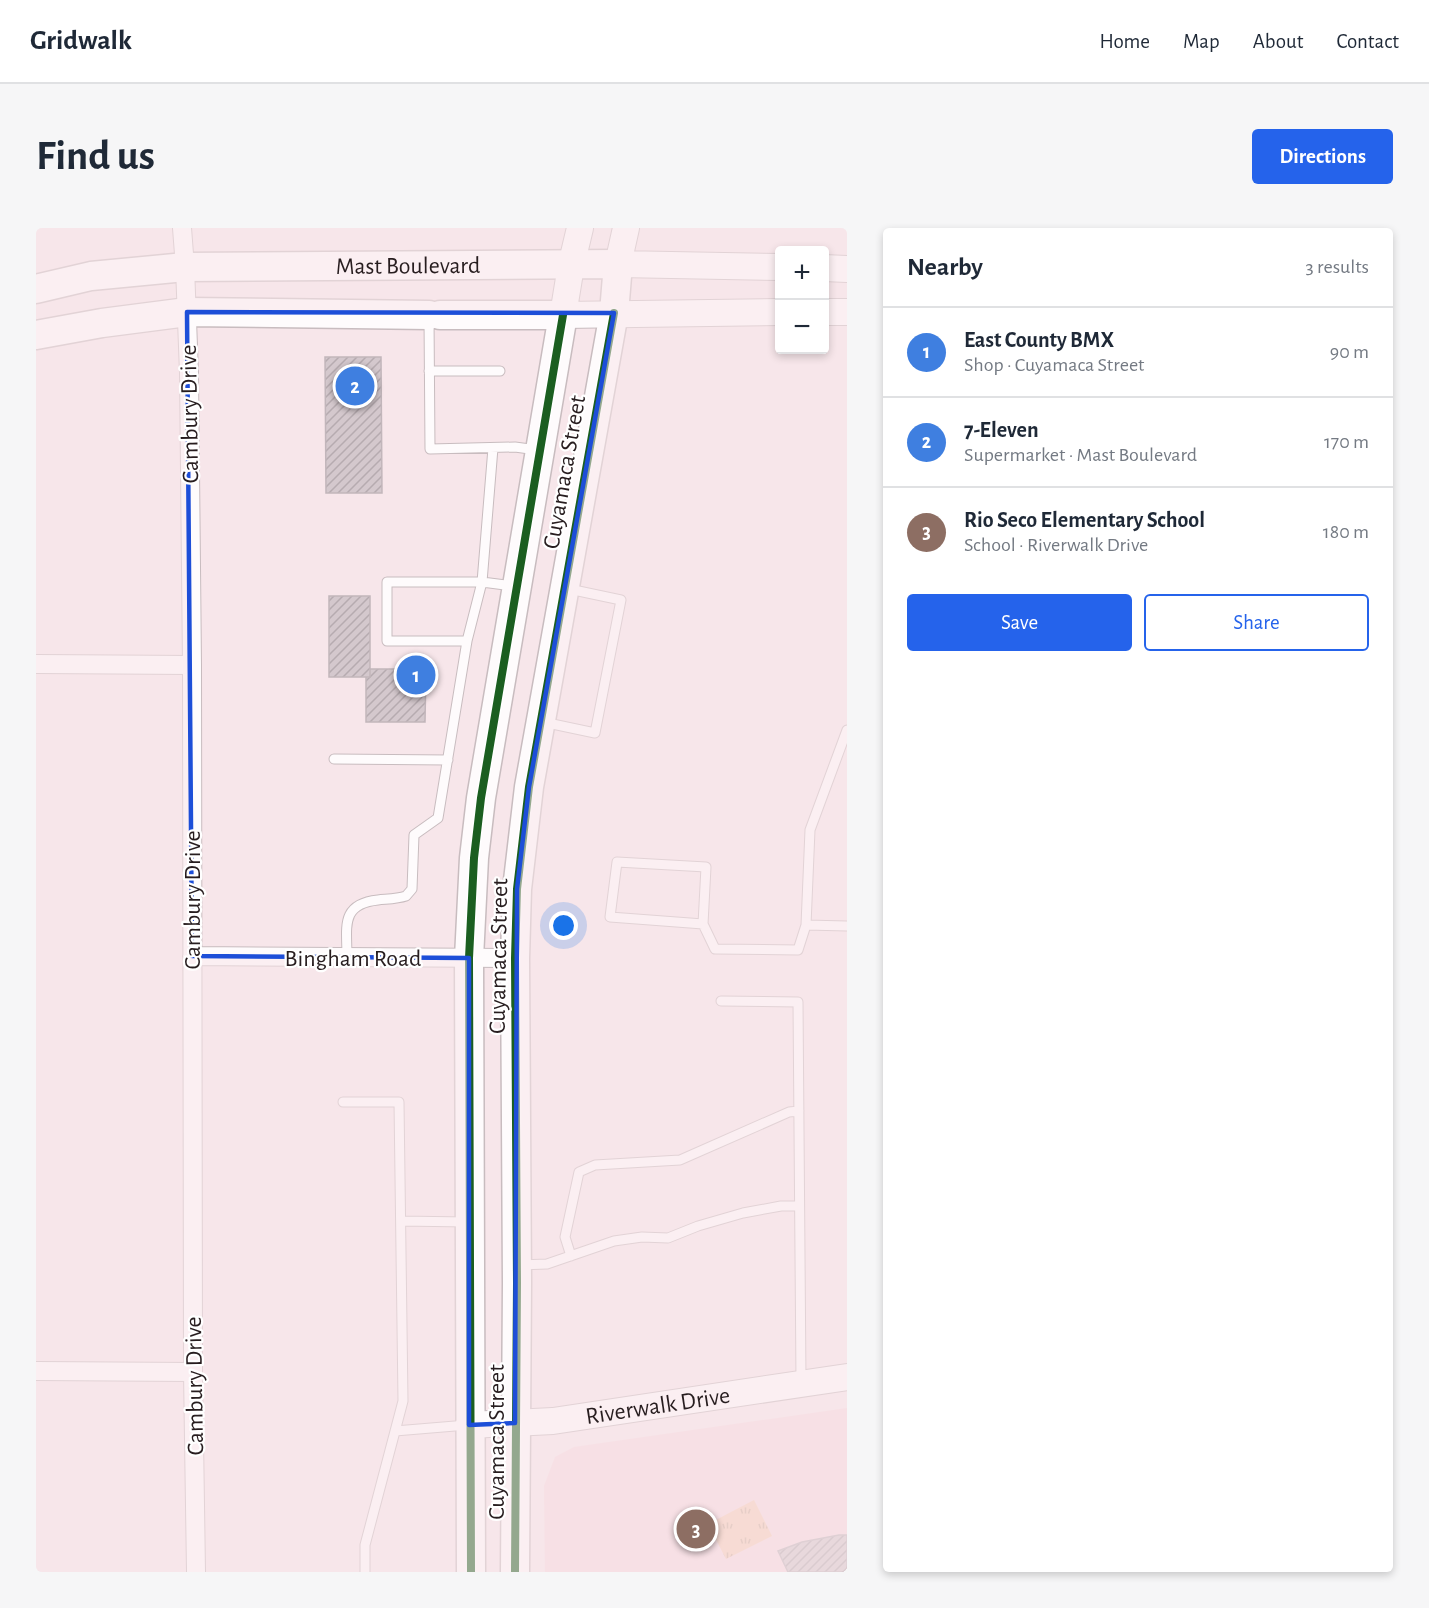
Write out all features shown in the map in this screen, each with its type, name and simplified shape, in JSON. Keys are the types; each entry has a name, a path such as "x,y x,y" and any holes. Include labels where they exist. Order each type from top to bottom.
{"main road":[{"name":"Cuyamaca Street","path":"471,1572 469,958 474,858 481,798 516,586 562,315 580,228"},
{"name":"Cuyamaca Street","path":"515,1572 517,889 529,787 614,313 618,264 626,228"},
{"name":"Mast Boulevard","path":"36,289 91,276 185,267 618,264 775,267"},
{"path":"829,268 847,268"},
{"name":"Mast Boulevard","path":"36,335 102,323 187,312 434,315 775,312"},
{"path":"829,312 847,312"},
{"name":"Riverwalk Drive","path":"469,1425 553,1421 847,1377"}],"street":[{"name":"Cambury Drive","path":"182,228 187,312 192,665 193,1372 196,1572"},
{"path":"36,664 192,665"},
{"name":"Bingham Road","path":"192,956 515,958"},
{"path":"36,1371 193,1372"}],"lane":[{"path":"434,315 429,371 430,448 516,447 539,451"},
{"path":"429,371 500,371"},
{"path":"347,957 347,919 351,910 368,902 406,896 412,889 414,835 438,818 467,641 482,582 493,448"},
{"path":"467,641 387,641 387,582 482,582 516,586"},
{"path":"540,721 595,733 621,600 564,588"},
{"path":"703,924 610,917 617,862 706,867 703,924 715,949 798,950 806,925 810,830 847,730"},
{"path":"334,759 448,760"},
{"path":"806,925 847,926"},
{"path":"721,1001 798,1002 801,1384"},
{"path":"343,1102 399,1102 403,1401 365,1545 365,1572"},
{"path":"571,1256 565,1237 579,1172 595,1165 680,1160 789,1112 799,1110"},
{"path":"517,1265 547,1264 614,1241 642,1237 668,1238 698,1226 743,1213 781,1206 799,1206"},
{"path":"401,1221 469,1222"},
{"path":"395,1431 469,1425"}],"highlighted area":[{"path":"187,312 614,313 529,787 517,889 515,1423 469,1425 469,958 192,956"}],"shaded area":[{"path":"847,1408 847,1572 545,1572 544,1486 555,1457 574,1447"}],"green space":[{"path":"754,1500 772,1536 726,1559 708,1524"}],"building":[{"path":"325,357 381,357 382,493 326,493"},
{"path":"329,596 370,596 370,677 329,677"},
{"path":"370,669 426,669 425,722 366,722 366,677 370,677"},
{"path":"847,1535 847,1572 788,1572 778,1551 802,1542"}],"cycle path":[{"path":"515,1572 517,889 529,787 614,313"},
{"path":"471,1572 469,958 474,858 481,798 563,315"}],"place":[{"name":"7-Eleven","path":"355,386"},
{"name":"East County BMX","path":"416,675"},
{"name":"Rio Seco Elementary School","path":"696,1529"}]}
